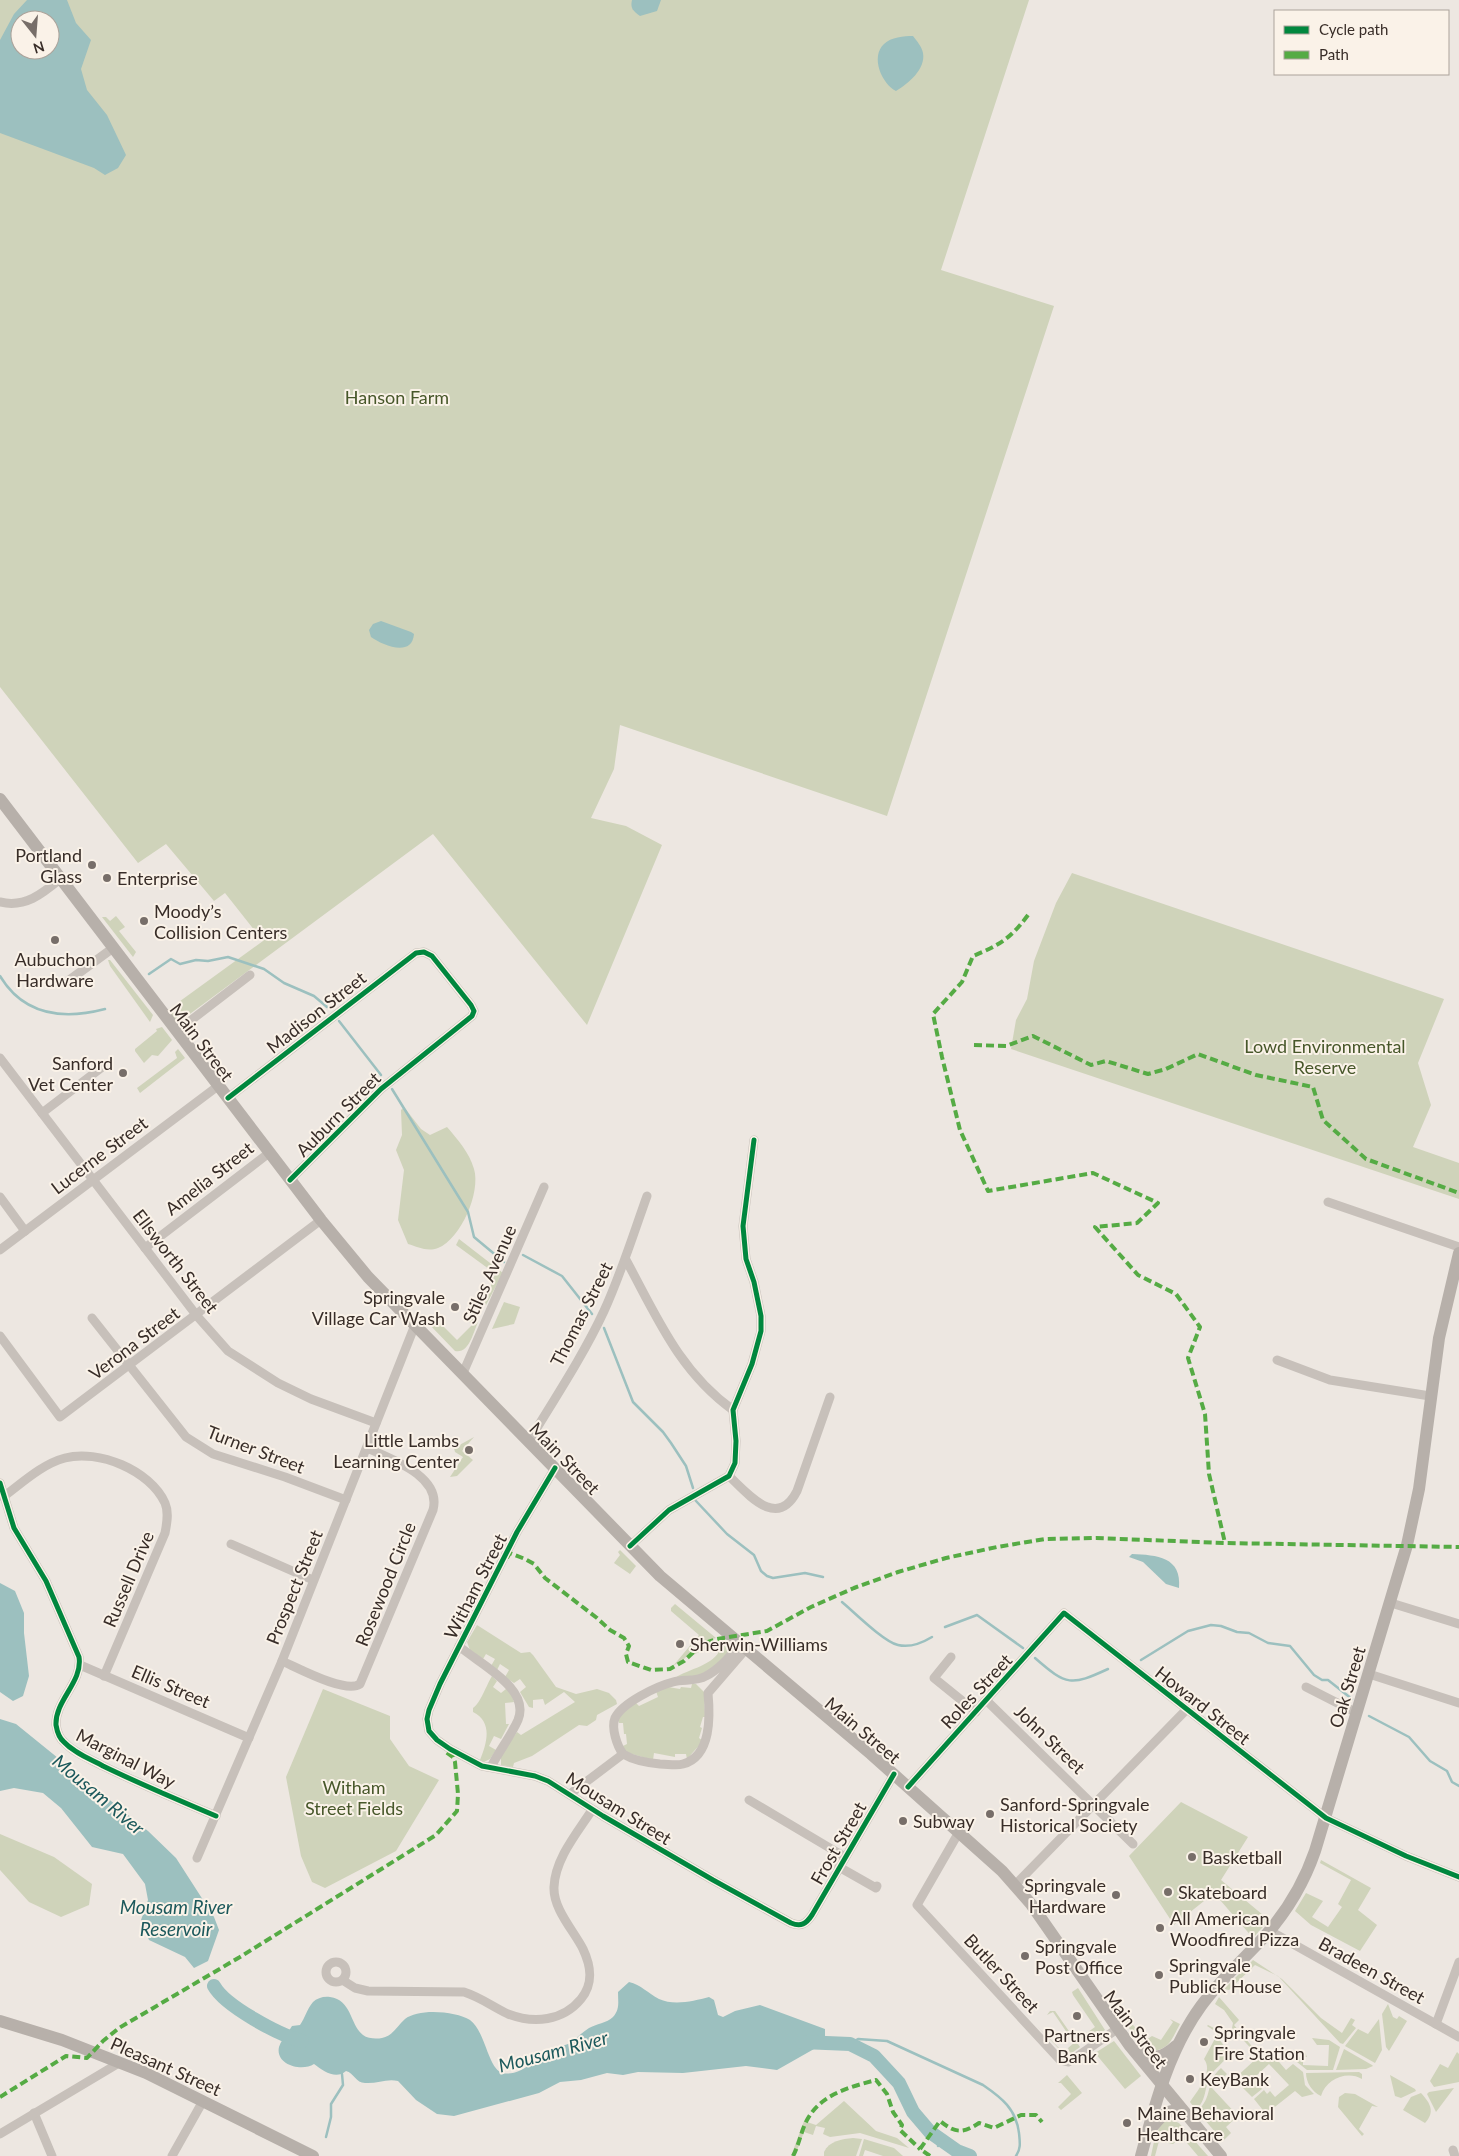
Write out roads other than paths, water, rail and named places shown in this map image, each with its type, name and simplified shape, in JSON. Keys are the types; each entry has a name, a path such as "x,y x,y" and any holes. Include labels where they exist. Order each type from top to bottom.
{"main road":[{"name":"Main Street","path":"0,799 269,1153 364,1272 674,1590 894,1774 1015,1885 1046,1926 1117,2029 1161,2085 1222,2156"},
{"name":"Oak Street","path":"1140,2156 1161,2085 1178,2044 1192,2019 1216,1987 1270,1931 1287,1909 1301,1887 1312,1861 1407,1545 1415,1507 1430,1396 1443,1322 1459,1254"},
{"name":"Pleasant Street","path":"0,2021 62,2040 146,2073 313,2156"},
{"path":"1130,2046 1150,2057 1164,2055 1178,2044"},
{"path":"1146,2136 1160,2117 1173,2110 1182,2110"}],"street":[{"path":"0,902 12,904 27,901 42,894 60,879"},
{"path":"68,981 113,948"},
{"name":"Madison Street","path":"228,1098 413,955 424,952 432,956 474,1011"},
{"path":"177,1032 250,975"},
{"name":"Auburn Street","path":"290,1180 381,1089 469,1018 474,1011"},
{"name":"Ellsworth Street","path":"0,1058 197,1316 228,1351 278,1383 311,1399 376,1423"},
{"path":"42,1113 101,1068"},
{"name":"Lucerne Street","path":"0,1250 218,1086"},
{"path":"630,1546 669,1510 729,1476 735,1463 736,1441 733,1410 752,1364 761,1331 761,1316 746,1260 742,1226 754,1140"},
{"name":"Amelia Street","path":"145,1248 269,1153"},
{"name":"Stiles Avenue","path":"463,1373 544,1187"},
{"name":"Thomas Street","path":"529,1441 594,1330 626,1260 647,1196"},
{"path":"0,1197 25,1230"},
{"path":"1328,1202 1459,1247"},
{"name":"Verona Street","path":"0,1336 60,1417 197,1316 321,1220"},
{"path":"626,1260 684,1363 719,1400 733,1410"},
{"name":"Turner Street","path":"92,1318 176,1426 198,1446 213,1454 285,1477 346,1500"},
{"name":"Prospect Street","path":"196,1858 216,1816 282,1661 415,1325"},
{"path":"1277,1360 1330,1380 1430,1396"},
{"path":"729,1476 766,1508 777,1508 788,1503 797,1491 830,1397"},
{"name":"Rosewood Circle","path":"282,1661 343,1686 354,1687 360,1684 433,1510 434,1495 429,1486 419,1476 402,1464 367,1448"},
{"name":"Russell Drive","path":"3,1497 55,1461 84,1456 108,1461 144,1478 152,1485 165,1503 167,1517 165,1533 104,1676"},
{"name":"Witham Street","path":"427,1719 440,1684 517,1532 555,1468"},
{"path":"0,1483 14,1528 51,1591 79,1657 80,1665"},
{"path":"231,1544 313,1580"},
{"path":"1391,1603 1459,1624"},
{"name":"Roles Street","path":"908,1787 1064,1613"},
{"name":"Howard Street","path":"1064,1613 1326,1818 1404,1855 1458,1875"},
{"path":"459,1646 514,1690 520,1702 518,1720 491,1767"},
{"path":"696,1680 708,1693 710,1712 708,1734 699,1752 690,1761 678,1764 651,1763 623,1754 618,1746 613,1726 618,1714 660,1686 705,1677 718,1669 742,1647"},
{"path":"708,1693 742,1647"},
{"path":"951,1657 934,1678 976,1712"},
{"name":"Ellis Street","path":"80,1665 249,1738"},
{"name":"Marginal Way","path":"80,1665 57,1716 57,1730 63,1742 83,1756 127,1778 216,1816"},
{"path":"1369,1674 1459,1703"},
{"path":"1306,1687 1357,1713"},
{"name":"John Street","path":"986,1701 1133,1844"},
{"path":"1015,1885 1186,1710"},
{"name":"Mousam Street","path":"427,1719 429,1731 437,1740 470,1760 548,1781 592,1810 713,1880 791,1923 804,1924"},
{"path":"570,1794 623,1754"},
{"name":"Frost Street","path":"804,1924 812,1916 894,1774"},
{"path":"749,1800 846,1857"},
{"path":"344,1980 355,1988 368,1991 464,1992 508,2014 539,2020 558,2016 577,2004 586,1992 589,1984 591,1976 590,1966 556,1898 554,1878 563,1856 592,1810"},
{"name":"Butler Street","path":"959,1832 917,1905 1058,2058 1064,2062 1075,2058 1117,2029"},
{"path":"839,1868 876,1888 877,1886"},
{"name":"Bradeen Street","path":"1270,1931 1459,2037"},
{"path":"1436,2024 1459,1962"},
{"path":"0,2134 118,2063"},
{"path":"172,2156 203,2101"},
{"path":"34,2113 52,2156"}],"water":[{"path":"27,0 67,0 76,23 91,40 81,69 87,90 107,115 126,155 118,168 105,175 94,168 0,133 0,40 10,21 10,60 60,60 60,10 18,10"},
{"path":"632,0 661,0 657,11 640,16 631,5"},
{"path":"913,36 922,51 922,65 911,80 896,91 886,83 882,76 878,63 880,49 894,38"},
{"path":"381,621 411,632 414,634 412,641 408,646 396,648 371,637 369,630 373,624"},
{"path":"1132,1554 1159,1557 1172,1564 1179,1578 1179,1588 1166,1584 1143,1562 1129,1557"},
{"path":"0,1583 15,1591 24,1613 24,1633 29,1676 23,1696 13,1701 0,1692"},
{"name":"Mousam River Reservoir","path":"0,1719 16,1724 148,1831 176,1858 214,1917 219,1930 208,1961 194,1968 185,1957 149,1940 141,1920 148,1900 145,1884 123,1854 92,1847 61,1808 43,1793 14,1788 0,1791"},
{"path":"629,1982 665,2001 684,2002 709,1997 714,2000 718,2015 723,2017 735,2011 760,2005 825,2029 825,2037 814,2049 777,2070 746,2066 683,2073 638,2072 623,2075 607,2073 581,2080 560,2082 539,2093 454,2116 437,2114 416,2100 398,2081 362,2083 346,2071 342,2074 334,2075 325,2072 314,2064 303,2067 290,2065 281,2058 279,2053 279,2047 283,2039 292,2026 300,2025 313,2002 328,1997 343,2003 359,2031 363,2035 372,2038 386,2037 405,2019 419,2013 437,2012 464,2017 470,2020 480,2033 490,2058 498,2070 503,2073 516,2072 553,2049 568,2044 589,2028 611,2019 618,2008 618,1992"}],"waterway":[{"path":"149,974 171,959 180,964 196,960 208,961 228,957 264,969 284,983 314,996 327,1007"},
{"path":"0,976 21,1000 46,1012 74,1014 105,1009"},
{"path":"339,1021 381,1075"},
{"path":"392,1089 468,1212 474,1237 504,1262"},
{"path":"523,1255 562,1276 592,1314"},
{"path":"604,1328 633,1402 663,1432 671,1443 686,1466 693,1488"},
{"path":"696,1501 727,1534 754,1555 761,1571 767,1576 773,1578 805,1573 823,1577"},
{"path":"842,1602 877,1633 892,1643 902,1646 911,1645 932,1637"},
{"path":"945,1627 977,1615 1023,1648"},
{"path":"1141,1660 1188,1631 1211,1625 1221,1626 1237,1632 1249,1633 1268,1643 1290,1646 1314,1675 1322,1680 1328,1680 1352,1699"},
{"path":"1035,1658 1055,1674 1070,1680 1085,1678 1108,1669"},
{"path":"1369,1716 1409,1737 1430,1761 1447,1771 1452,1782 1459,1786"},
{"name":"Mousam River","path":"214,1986 229,2002 253,2019 280,2033 302,2041"},
{"path":"850,2044 858,2039 887,2041 983,2085 1002,2100 1015,2117 1020,2143 1016,2156"},
{"name":"Mousam River","path":"802,2042 850,2044 874,2056 899,2083 913,2112 930,2132 957,2151 970,2156"},
{"path":"326,2137 331,2117 331,2104 343,2085 342,2074"},
{"name":"Mousam River","path":"938,2146 939,2139"}],"place":[{"name":"Portland Glass","path":"92,865"},
{"name":"Enterprise","path":"107,878"},
{"name":"Moody’s Collision Centers","path":"144,921"},
{"name":"Aubuchon Hardware","path":"55,940"},
{"name":"Sanford Vet Center","path":"123,1073"},
{"name":"Springvale Village Car Wash","path":"455,1307"},
{"name":"Little Lambs Learning Center","path":"469,1450"},
{"name":"Sherwin-Williams","path":"680,1644"},
{"name":"Sanford-Springvale Historical Society","path":"990,1814"},
{"name":"Subway","path":"903,1821"},
{"name":"Basketball","path":"1192,1857"},
{"name":"Skateboard","path":"1168,1892"},
{"name":"Springvale Hardware","path":"1116,1895"},
{"name":"All American Woodfired Pizza","path":"1160,1928"},
{"name":"Springvale Post Office","path":"1025,1956"},
{"name":"Springvale Publick House","path":"1159,1975"},
{"name":"Partners Bank","path":"1077,2016"},
{"name":"Springvale Fire Station","path":"1204,2042"},
{"name":"KeyBank","path":"1190,2079"},
{"name":"Maine Behavioral Healthcare","path":"1127,2123"}],"park label":[{"name":"Hanson Farm","path":"397,397"},
{"name":"Lowd Environmental Reserve","path":"1325,1056"},
{"name":"Witham Street Fields","path":"354,1797"}]}
